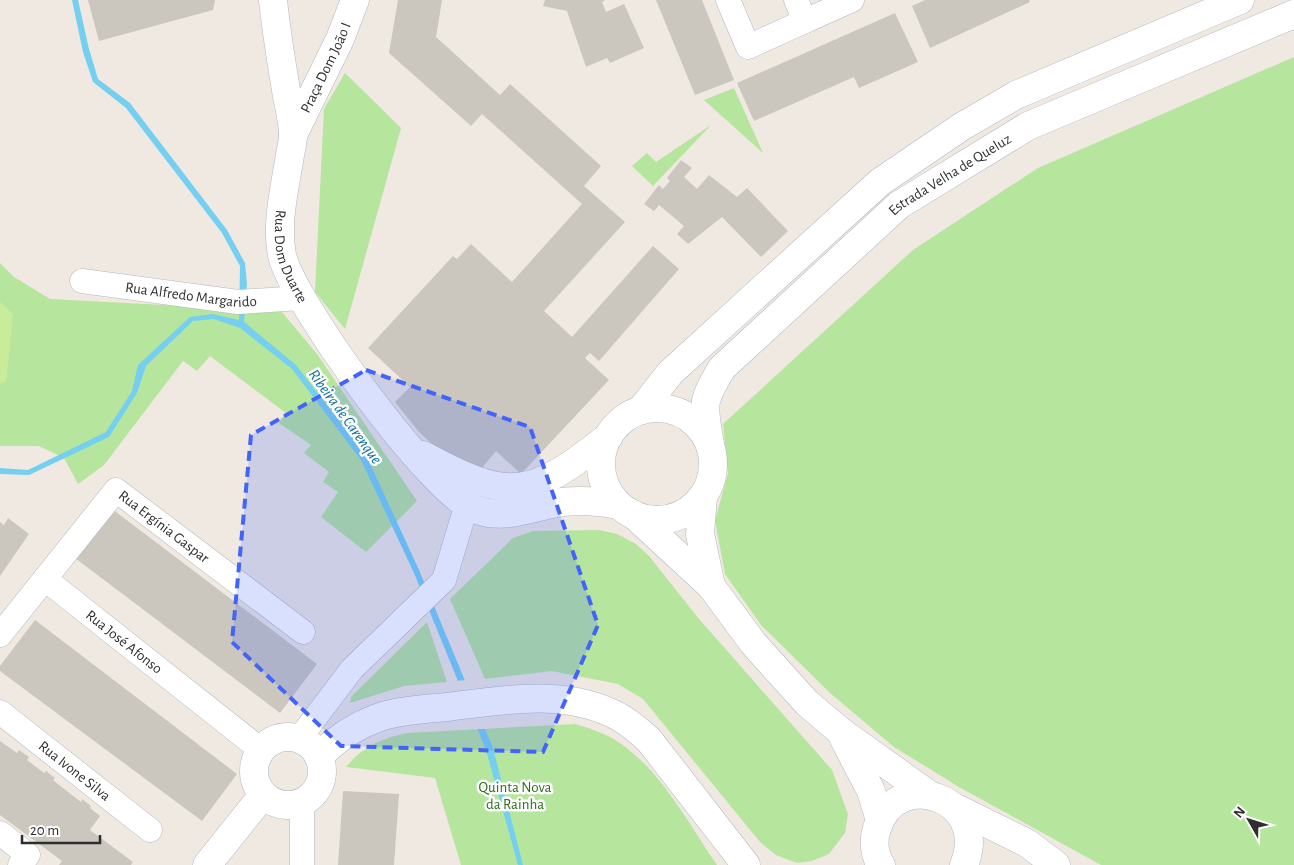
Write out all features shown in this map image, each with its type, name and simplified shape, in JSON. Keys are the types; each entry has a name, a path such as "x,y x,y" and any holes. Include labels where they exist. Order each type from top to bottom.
{"main road":[{"name":"Rua Dom Duarte","path":"273,0 293,135 280,228 282,254 287,272 301,298 357,381 406,445 441,485 466,507 498,514 517,513 552,503 597,501 626,510"},
{"name":"Praça Dom João I","path":"293,135 340,39 355,0"},
{"path":"1056,865 1027,843 956,808 943,799 928,794 840,731 807,703 752,643 711,586 626,510 608,490 602,472 602,454 609,436 617,424 641,410 670,372 880,182 961,127 1016,95 1240,0"},
{"name":"Estrada Velha de Queluz","path":"710,444 704,406 707,392 722,368 899,205 1028,126 1294,14"},
{"path":"626,510 648,519 663,520 686,512 703,496 711,480 713,462 710,444 702,429 690,417 675,410 658,408 641,410"},
{"name":"Rua Dom Duarte","path":"406,445 456,473 492,486 512,489 535,485 578,460 609,436"},
{"path":"703,496 700,534 711,586"},
{"path":"309,747 383,716 413,711 514,699 549,699 583,704 609,712 631,724 649,740 746,865"},
{"path":"840,731 871,790 875,849"},
{"path":"291,736 309,747 322,777 318,787 302,802 286,805 270,800 258,786 254,768 261,750 274,739 291,736"},
{"path":"206,865 263,794"},
{"path":"875,849 895,803 905,797 928,794"},
{"path":"956,808 966,821 970,837 969,853 964,865"}],"street":[{"path":"728,0 748,47 801,10 852,0"},
{"name":"Rua Alfredo Margarido","path":"82,281 238,302 301,298"},
{"name":"Rua Ergínia Gaspar","path":"45,579 116,490 303,632"},
{"path":"309,747 352,669 444,580 466,507"},
{"path":"0,635 45,579"},
{"name":"Rua José Afonso","path":"45,579 261,750"},
{"name":"Rua Ivone Silva","path":"0,712 150,830"},
{"path":"302,802 302,865"},
{"path":"0,833 28,855 20,865"}],"highlighted area":[{"path":"366,370 530,427 598,625 543,752 341,746 232,642 251,435"}],"green space":[{"path":"1294,57 1294,865 1101,865 959,787 894,747 830,693 761,625 725,574 715,520 728,474 723,424 913,250 1038,168"},
{"path":"345,73 401,128 345,329 315,292 324,109"},
{"path":"734,88 763,153 704,100"},
{"path":"711,125 653,186 632,166 647,153 656,162"},
{"path":"0,263 14,277 50,299 281,311 317,354 417,501 366,552 321,517 338,492 323,482 329,472 304,453 311,445 279,423 286,413 210,356 197,371 183,361 104,465 78,484 64,458 39,446 0,446"},
{"path":"0,302 13,314 6,382 0,383"},
{"path":"599,530 617,534 636,544 649,556 699,619 832,770 848,814 845,833 829,854 812,861 797,863 776,855 760,842 643,699 618,684 552,671 485,679 450,599 513,538 533,531"},
{"path":"427,622 447,682 404,686 350,703 351,697"},
{"name":"Quinta Nova da Rainha","path":"575,724 608,736 641,761 669,793 717,865 461,865 435,778 346,767 373,744 407,733"}],"water":[{"path":"72,0 78,0 98,79 130,103 227,230 245,263 247,283 244,322 296,365 367,457 419,570 493,748 523,865 518,865 486,750 414,573 361,460 292,369 240,328 214,319 193,321 146,366 137,393 109,437 29,475 0,474 0,468 28,470 106,432 132,391 138,365 190,317 213,314 239,320 240,266 222,233 126,108 93,82 83,52"}],"pier":[{"path":"467,680 487,729 475,729 455,681"}],"building":[{"path":"88,0 215,0 213,10 99,41"},
{"path":"398,0 442,0 436,37 500,95 510,84 601,166 584,186 625,222 544,311 572,337 653,246 679,269 599,361 590,353 585,358 609,380 521,474 496,451 476,475 446,457 419,432 395,402 410,387 368,348 453,256 457,259 471,244 512,282 582,204 482,114 471,126 389,53"},
{"path":"545,0 605,0 602,2 606,12 624,4 644,48 610,63 607,58 586,67 567,11 543,6"},
{"path":"656,0 702,0 734,80 695,95"},
{"path":"925,0 1029,0 1030,2 930,48 912,6"},
{"path":"895,13 918,62 859,88 854,77 754,121 737,83"},
{"path":"681,160 692,168 684,177 697,189 709,175 737,197 747,188 788,231 761,257 722,217 688,244 677,234 684,226 659,205 654,211 644,204 659,185 663,189 670,181 667,178"},
{"path":"112,509 317,664 280,713 75,558"},
{"path":"8,518 29,534 0,576 0,522 4,525"},
{"path":"35,620 237,774 202,821 0,671 0,666"},
{"path":"0,741 17,753 19,750 29,757 27,760 44,773 46,771 55,778 53,780 81,802 82,799 91,806 90,808 100,816 90,830 133,862 131,865 59,865 62,861 0,815"},
{"path":"343,791 399,794 394,865 338,865"}],"water label":[{"name":"Ribeira de Carenque","path":"346,416"}]}
